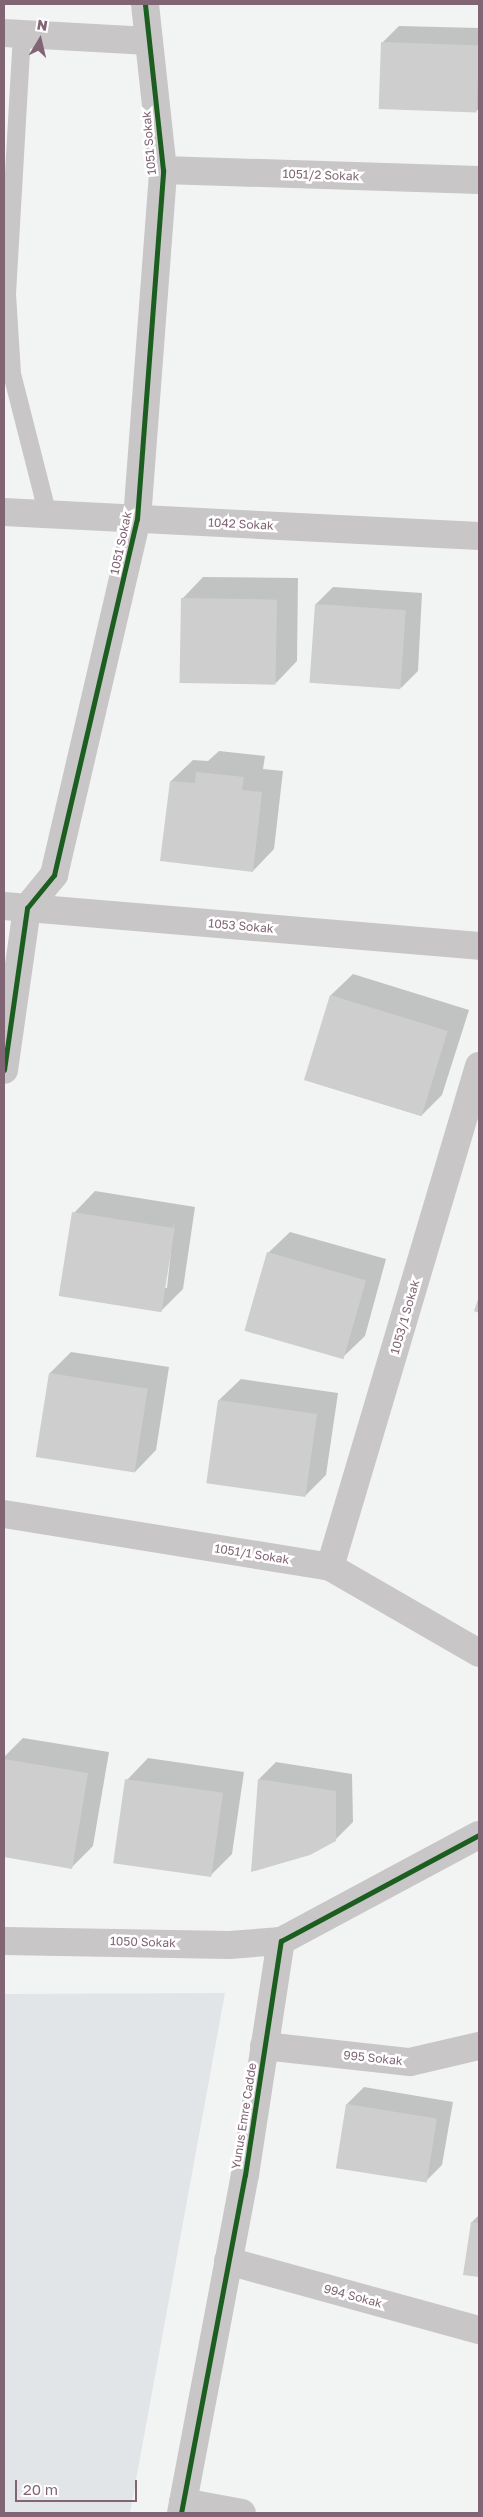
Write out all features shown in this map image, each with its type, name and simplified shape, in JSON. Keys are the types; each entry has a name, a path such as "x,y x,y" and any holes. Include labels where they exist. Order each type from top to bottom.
{"street":[{"name":"1051 Sokak","path":"16,907 54,875 138,519 163,170 145,4"},
{"path":"13,34 149,41"},
{"name":"1051/2 Sokak","path":"163,170 479,180"},
{"name":"1042 Sokak","path":"4,512 479,536"},
{"path":"4,1070 16,907"},
{"name":"1053 Sokak","path":"16,907 479,946"},
{"name":"1053/1 Sokak","path":"330,1567 479,1066"},
{"name":"1051/1 Sokak","path":"4,1514 330,1567 479,1653"},
{"path":"281,1941 479,1836"},
{"name":"1050 Sokak","path":"4,1941 229,1945 281,1941"},
{"name":"Yunus Emre Cadde","path":"182,2508 228,2261 281,1941"},
{"name":"995 Sokak","path":"264,2046 410,2062 479,2046"},
{"name":"994 Sokak","path":"228,2261 479,2330"},
{"path":"182,2508 242,2513"}],"lane":[{"path":"13,34 7,294 12,374 48,515"}],"shaded area":[{"path":"225,1993 130,2513 4,2513 4,1994"}],"building":[{"path":"381,42 479,45 477,112 379,109"},
{"path":"181,598 277,600 276,685 180,683"},
{"path":"315,604 406,610 400,689 309,683"},
{"path":"196,772 244,777 242,790 262,792 253,872 160,861 170,781 195,783"},
{"path":"330,995 448,1031 422,1116 304,1080"},
{"path":"72,1212 175,1228 161,1312 59,1296"},
{"path":"267,1252 366,1280 343,1359 244,1331"},
{"path":"479,1296 479,1313 474,1311"},
{"path":"49,1373 148,1389 134,1473 36,1457"},
{"path":"218,1400 317,1414 305,1497 206,1483"},
{"path":"4,1759 88,1773 72,1869 4,1857"},
{"path":"125,1779 223,1793 211,1877 113,1863"},
{"path":"258,1779 336,1791 336,1841 310,1855 251,1872"},
{"path":"346,2104 437,2118 427,2183 336,2168"},
{"path":"471,2222 479,2223 479,2277 463,2275"}],"cycle path":[{"path":"4,1070 27,908 54,875 137,519 163,170 145,4"},
{"path":"181,2513 245,2175 281,1941 479,1835"}]}
